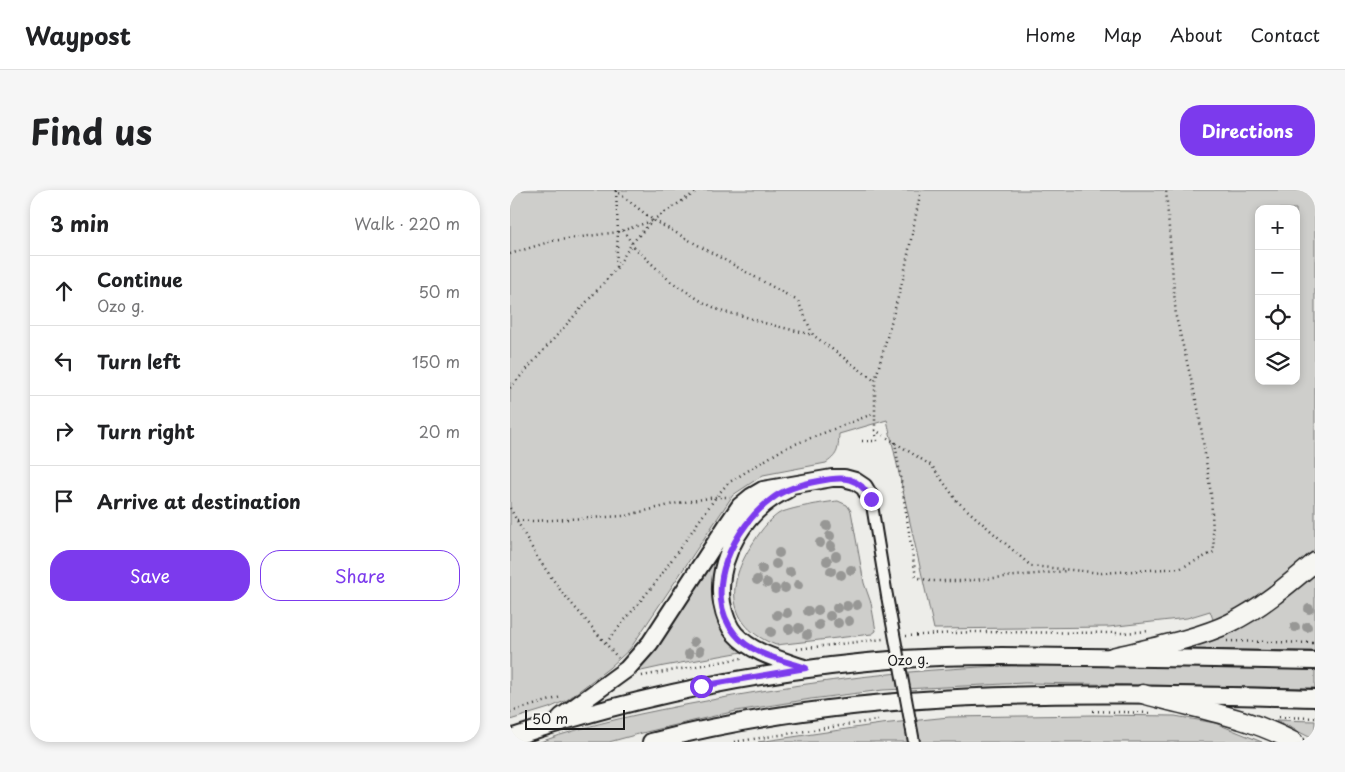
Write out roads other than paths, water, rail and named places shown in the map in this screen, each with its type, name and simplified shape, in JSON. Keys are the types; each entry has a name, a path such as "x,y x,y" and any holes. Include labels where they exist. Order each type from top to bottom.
{"highway":[{"path":"1112,658 1211,631 1231,622 1252,610 1315,562"},
{"path":"1143,694 1261,726 1294,742"}],"main road":[{"path":"552,724 626,669 650,643 740,506 751,497 763,490 844,478 855,480 864,488 871,499"},
{"path":"799,485 774,496 758,510 740,534 722,569 721,597 727,622 735,634 748,645 765,654 806,668"},
{"name":"Ozo g.","path":"510,738 603,709 701,686 806,668 912,659 1014,656 1315,661"},
{"path":"651,742 800,712 891,702 995,696 1143,694 1315,698"}],"street":[{"path":"871,499 914,742"}]}
